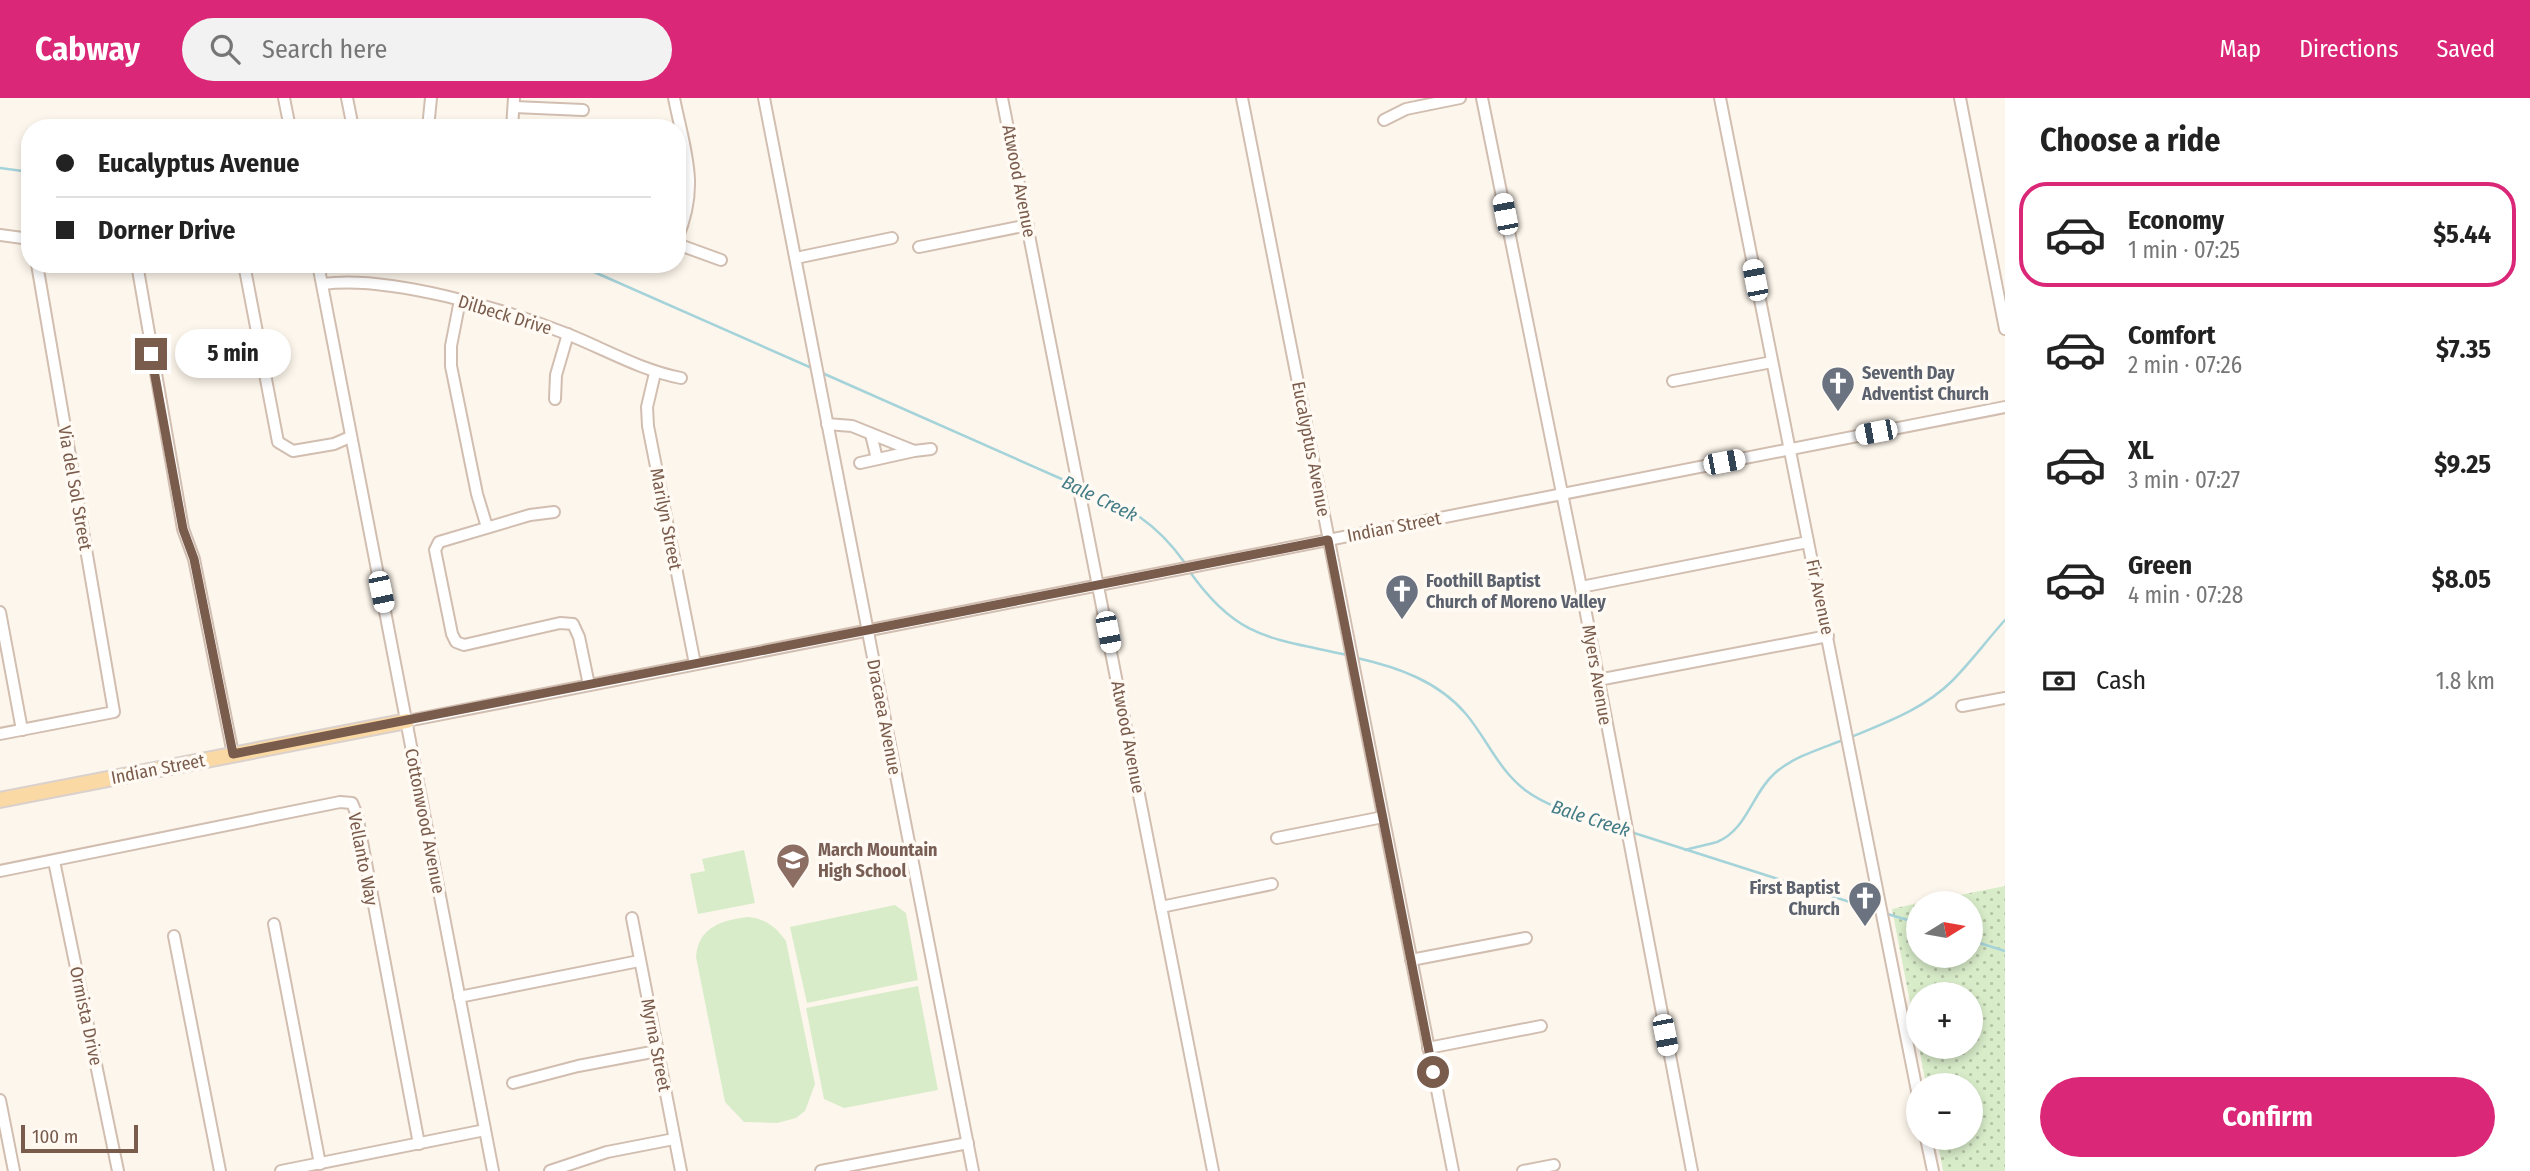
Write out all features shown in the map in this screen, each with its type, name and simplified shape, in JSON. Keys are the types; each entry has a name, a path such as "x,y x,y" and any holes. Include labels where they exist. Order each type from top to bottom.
{"main road":[{"name":"Indian Street","path":"0,800 407,721"}],"street":[{"path":"284,98 288,119"},
{"path":"347,98 351,119"},
{"path":"429,119 431,98"},
{"path":"674,98 678,119"},
{"name":"Dracaea Avenue","path":"764,98 973,1171"},
{"name":"Atwood Avenue","path":"1002,98 1213,1171"},
{"name":"Eucalyptus Avenue","path":"1242,98 1453,1171"},
{"path":"1384,120 1406,109 1460,98"},
{"name":"Myers Avenue","path":"1482,98 1560,494 1581,587 1628,847 1692,1171"},
{"name":"Fir Avenue","path":"1720,98 1914,1073"},
{"path":"1959,98 2005,329"},
{"path":"514,103 583,110"},
{"path":"686,159 691,184 686,218"},
{"path":"919,247 1028,225"},
{"path":"0,235 21,238"},
{"path":"796,258 892,239"},
{"path":"686,245 721,260"},
{"name":"Via del Sol Street","path":"22,730 114,712 39,273"},
{"path":"139,273 183,529 194,559 233,754"},
{"path":"246,273 278,442 293,451 334,444 350,437"},
{"name":"Cottonwood Avenue","path":"320,273 493,1171"},
{"name":"Dilbeck Drive","path":"323,284 349,281 460,300 516,315 568,334 655,373 681,378"},
{"path":"460,300 451,346 452,366 477,494 487,527"},
{"path":"555,399 556,375 568,334"},
{"path":"1673,381 1772,362"},
{"name":"Marilyn Street","path":"655,373 647,407 648,426 695,664"},
{"name":"Indian Street","path":"407,721 2005,407"},
{"path":"827,424 852,426 914,451"},
{"path":"871,434 877,459"},
{"path":"860,463 931,449"},
{"path":"554,512 445,538 435,550 456,642 472,644 567,623 577,630 589,685"},
{"path":"1581,587 1808,542"},
{"path":"0,612 22,730 0,734"},
{"path":"1598,680 1828,636"},
{"path":"1962,706 2005,698"},
{"name":"Vellanto Way","path":"0,871 340,802 352,803 419,1144"},
{"path":"1277,838 1383,817"},
{"name":"Ormista Drive","path":"54,861 118,1171"},
{"path":"1161,907 1272,884"},
{"name":"Myrna Street","path":"632,918 681,1171"},
{"path":"274,924 320,1164"},
{"path":"174,936 220,1171"},
{"path":"1411,960 1525,938"},
{"path":"459,998 639,961"},
{"path":"1429,1048 1541,1026"},
{"path":"513,1083 657,1051"},
{"path":"0,1100 14,1171"},
{"path":"281,1171 485,1130"},
{"path":"550,1171 607,1152 674,1139"},
{"path":"821,1171 872,1166 968,1143"},
{"path":"1929,1150 1933,1171"},
{"path":"1523,1171 1554,1165"}],"green space":[{"path":"744,850 755,903 698,914 690,874 705,871 702,859"},
{"path":"2005,886 2005,1171 1943,1171 1939,1150 1983,1150 1983,1073 1924,1073 1921,1059 1983,1059 1983,982 1906,982 1892,909 1906,906 1906,968 1983,968 1983,891 1980,891"},
{"path":"895,905 906,913 918,980 807,1003 790,927"},
{"path":"749,917 770,924 786,941 815,1084 805,1111 796,1118 777,1123 744,1122 725,1102 696,957 701,939 713,927 730,920"},
{"path":"918,986 938,1090 844,1108 824,1099 806,1008"}],"waterway":[{"name":"Bale Creek","path":"0,168 21,171"},
{"name":"Bale Creek","path":"596,273 814,369"},
{"name":"Bale Creek","path":"820,372 1073,484"},
{"name":"Bale Creek","path":"1083,488 1140,517 1163,536 1185,563"},
{"name":"Bale Creek","path":"1190,572 1224,611 1258,633 1347,655"},
{"path":"1849,738 1903,714 1941,691 2005,620"},
{"name":"Bale Creek","path":"1357,658 1416,677 1455,702 1507,773 1525,790 1560,809 1625,830"},
{"path":"1685,850 1717,842 1727,836 1742,820 1767,781 1782,767 1843,740"},
{"name":"Bale Creek","path":"1631,832 1878,911"},
{"name":"Bale Creek","path":"1884,913 1906,919"},
{"name":"Bale Creek","path":"1983,944 2005,951"}],"place":[{"name":"Seventh Day Adventist Church","path":"1838,413"},
{"name":"Foothill Baptist Church of Moreno Valley","path":"1402,621"},
{"name":"March Mountain High School","path":"793,890"},
{"name":"First Baptist Church","path":"1865,928"}],"route":[{"path":"151,354 183,529 194,559 233,754 1328,540 1433,1072"}]}
